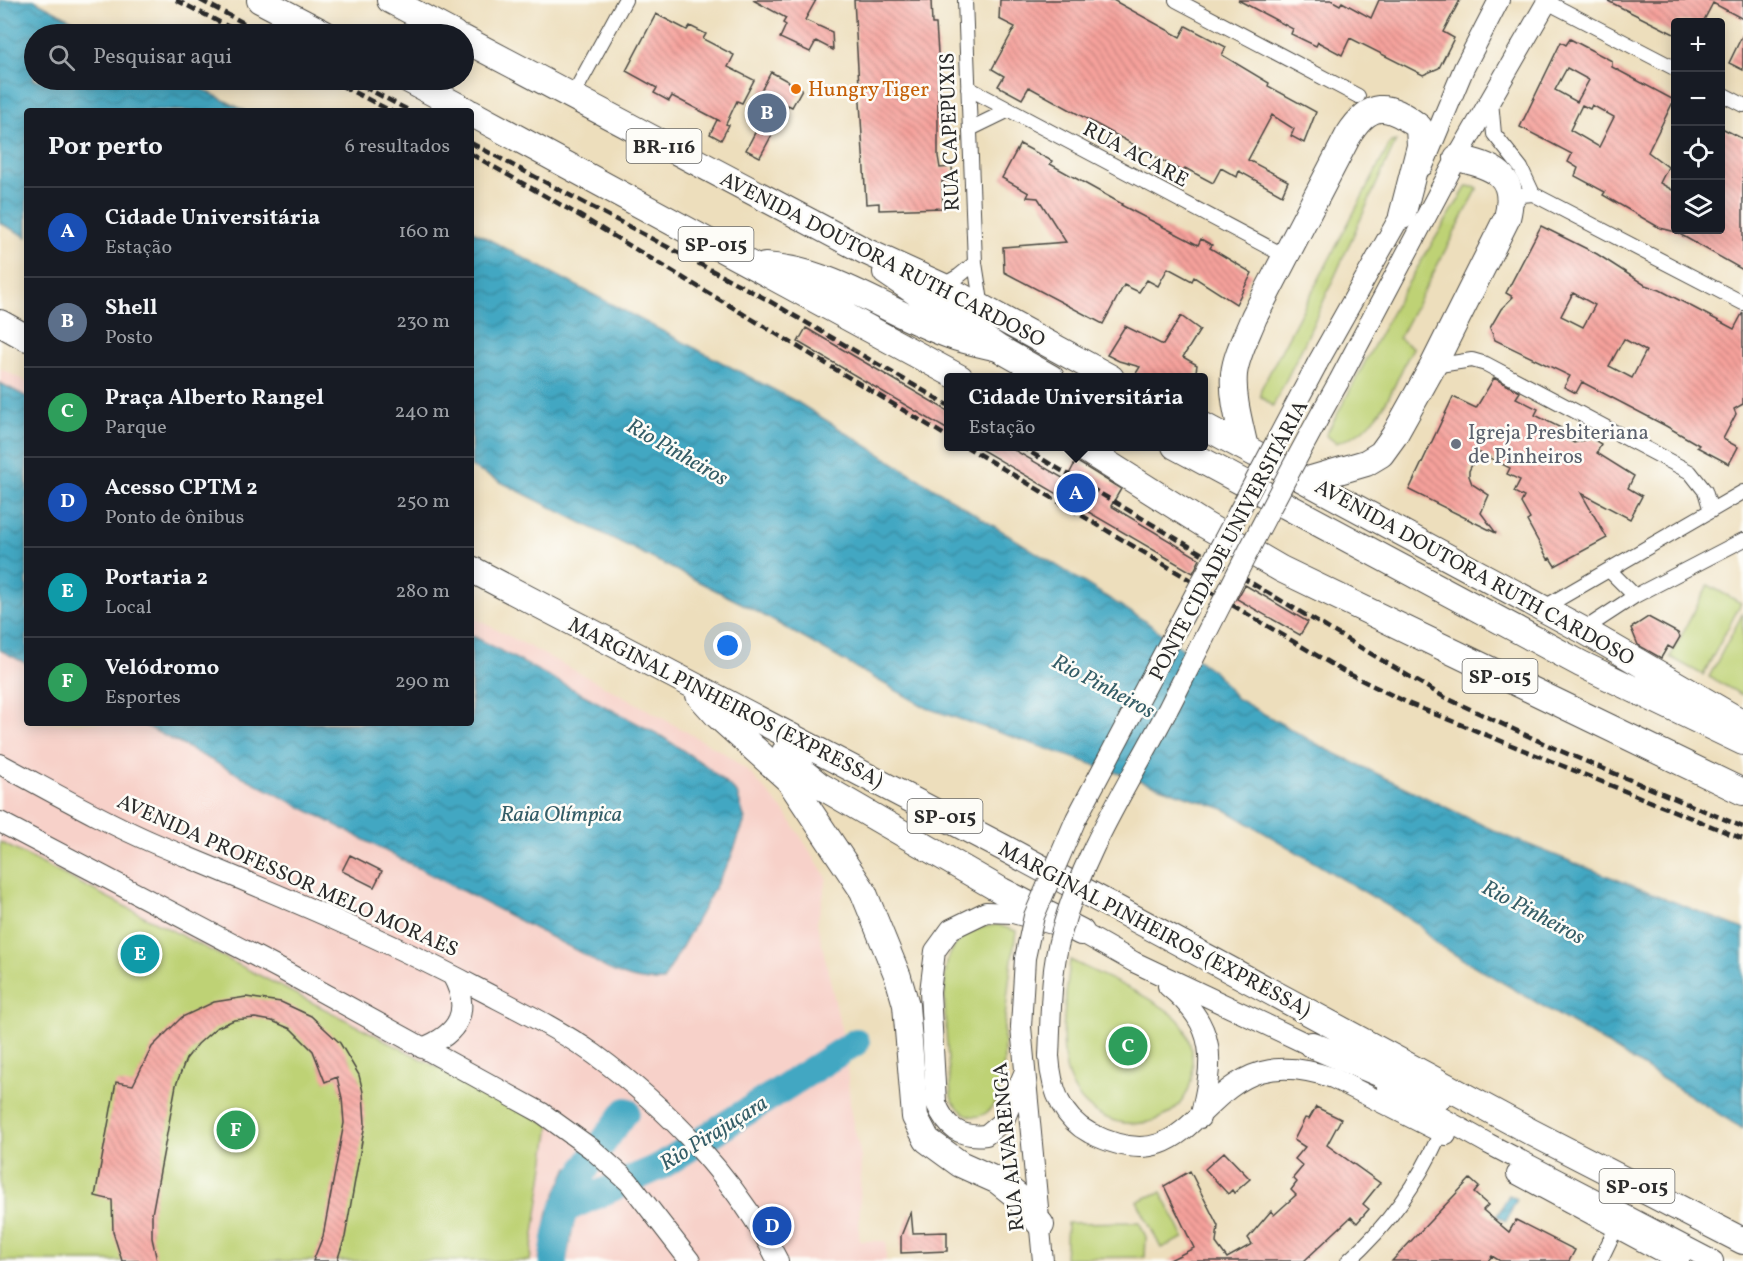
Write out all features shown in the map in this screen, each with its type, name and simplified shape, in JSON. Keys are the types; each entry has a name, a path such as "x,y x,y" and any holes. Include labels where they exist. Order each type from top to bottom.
{"highway":[{"path":"260,0 306,24"},
{"path":"390,0 435,24"},
{"name":"AVENIDA DOUTORA RUTH CARDOSO","path":"474,44 865,251 942,285 1102,373"},
{"name":"SP-015","path":"428,90 462,108"},
{"path":"1245,448 1235,396 1234,371 1254,317 1348,136 1365,113 1376,109 1407,118 1419,127 1420,146 1402,216"},
{"name":"SP-015","path":"474,115 951,373"},
{"path":"1308,480 1366,463 1381,454 1394,436 1433,366 1500,233 1510,208 1510,193 1500,174 1479,163 1457,158"},
{"path":"865,251 898,282 998,348 1042,373"},
{"path":"754,265 810,272 834,281 949,336 998,348"},
{"path":"0,323 24,336"},
{"name":"AVENIDA DOUTORA RUTH CARDOSO","path":"1208,429 1308,480 1583,630 1743,723"},
{"name":"SP-015","path":"1086,451 1281,569 1743,792"},
{"path":"1182,451 1581,664 1743,742"},
{"name":"MARGINAL PINHEIROS (EXPRESSA)","path":"474,571 689,684 769,723 1120,909 1531,1132 1743,1241"},
{"path":"689,684 717,715 789,780 863,891 890,954 903,996 911,1049 915,1117 927,1140 960,1164 982,1173 1011,1191 1041,1225"},
{"path":"769,723 791,759 819,785 1002,891 1081,932"},
{"path":"1312,1046 1458,1106 1531,1132"}],"main road":[{"name":"PONTE CIDADE UNIVERSITÁRIA","path":"1020,1027 1025,958 1034,916 1076,819 1317,364 1402,216 1464,68 1499,0"},
{"name":"PONTE CIDADE UNIVERSITÁRIA","path":"1548,1 1457,158 1338,383 1273,500 1090,855 1060,935 1048,1056 1055,1093 1068,1116 1084,1129 1104,1140 1122,1144 1155,1144 1175,1137 1245,1078 1262,1072 1289,1068 1313,1071 1333,1078 1441,1132 1678,1261"},
{"name":"AVENIDA PROFESSOR MELO MORAES","path":"0,764 153,843 366,932 552,1028 593,1053 636,1087 669,1118 739,1196 761,1229 778,1261"},
{"path":"0,822 280,969 542,1113 592,1149 629,1182 660,1219 690,1261"},
{"path":"1025,1071 1004,1120 996,1130 975,1137 961,1134 948,1126 936,1102 930,992 935,951 951,929 986,912 1013,914 1081,932 1134,962 1312,1046 1489,1144 1713,1261"},
{"path":"1134,962 1184,999 1204,1027 1209,1069 1200,1118"},
{"path":"422,1048 446,1036 460,1017 461,996 452,975"},
{"name":"RUA ALVARENGA","path":"1020,1027 1043,1261"}],"street":[{"path":"572,98 626,0"},
{"name":"RUA CAPEPUXIS","path":"965,0 975,263 982,308"},
{"path":"1176,0 1358,96"},
{"path":"1548,1 1671,66"},
{"name":"RUA ACARE","path":"968,88 1006,111 1285,256"},
{"path":"1725,96 1743,105"},
{"path":"1491,101 1494,134 1521,168 1533,194"},
{"path":"970,129 1006,111"},
{"path":"1510,208 1522,195 1533,194 1743,303"},
{"path":"942,285 959,276 975,263"},
{"path":"1433,366 1472,360 1486,364 1690,472 1705,491 1711,511"},
{"path":"1543,608 1743,492"},
{"path":"1583,630 1635,596 1743,540"},
{"path":"1610,571 1635,596"},
{"path":"1348,1261 1401,1205 1419,1178 1441,1132"},
{"path":"1600,1261 1616,1228"}],"shaded area":[{"path":"0,368 24,380 24,726 474,726 474,618 623,696 724,753 749,772 785,812 827,878 817,923 845,1045 851,1113 861,1157 859,1241 886,1241 886,1261 0,1261"}],"green space":[{"path":"1396,141 1304,344 1273,406 1260,396 1261,389 1391,142"},
{"path":"1467,186 1478,188 1399,338 1413,348 1388,398 1373,420 1363,429 1336,443 1326,435 1402,293"},
{"path":"1708,585 1741,603 1703,675 1670,657"},
{"path":"1743,613 1743,693 1742,695 1709,677"},
{"path":"0,842 550,1125 530,1261 0,1261"},
{"path":"998,925 1016,931 1004,1028 1003,1077 999,1093 990,1110 984,1114 970,1116 957,1106 951,1097 946,1026 946,971 948,959 962,938 982,927"},
{"path":"1070,960 1146,997 1181,1023 1192,1053 1190,1084 1180,1104 1163,1117 1143,1123 1121,1122 1100,1115 1082,1100 1069,1078 1065,1065 1063,1035"},
{"path":"1161,1192 1184,1238 1161,1248 1137,1201"},
{"path":"1139,1222 1146,1237 1145,1257 1065,1258 1067,1223"}],"water":[{"path":"0,0 34,0 80,24 24,24 24,90 204,90 239,108 24,108 24,235 0,223"},
{"name":"Rio Pinheiros","path":"474,232 797,402 1145,621 1217,674 1236,698 1324,748 1501,834 1743,929 1743,1129 1592,1035 1435,943 1417,923 1224,809 927,708 747,606 474,469"},
{"path":"0,383 24,395 24,662 0,650"},
{"name":"Raia Olímpica","path":"474,637 661,736 705,765 737,793 745,820 730,860 663,981 643,980 623,975 146,726 474,726"},
{"path":"568,1167 592,1183 577,1207 566,1261 539,1261 548,1212"},
{"path":"1509,1195 1517,1199 1506,1221 1497,1216"}],"building":[{"path":"753,0 816,0 805,20 832,32 833,50 816,41 810,52 780,38 786,25 783,23 786,18"},
{"path":"854,0 931,0 932,24 936,24 938,53 938,156 940,168 952,167 953,181 942,181 943,208 879,210 879,203 866,204"},
{"path":"1000,0 1113,0 1180,37 1186,26 1226,47 1222,55 1269,83 1268,86 1316,112 1304,143 1291,136 1294,129 1272,115 1248,160 1288,181 1282,195 1239,171 1237,177 1221,168 1213,183 1185,168 1183,172 1029,87 1022,99 998,86 1004,76 992,69 1015,27 999,19"},
{"path":"1238,0 1331,0 1340,5 1342,2 1371,18 1379,0 1460,0 1443,32 1454,38 1439,68 1423,75 1350,38 1342,55 1318,42 1316,46 1291,34 1293,29"},
{"path":"1606,0 1743,0 1743,19 1713,3 1705,18 1671,18 1671,32"},
{"path":"656,14 687,30 690,26 706,34 703,39 734,55 728,67 754,80 742,103 737,101 721,140 710,134 717,120 720,121 672,96 669,101 654,93 657,88 626,71"},
{"path":"1743,34 1743,70 1729,63"},
{"path":"1570,39 1612,61 1612,67 1671,98 1671,106 1648,152 1668,167 1660,183 1671,189 1671,231 1660,228 1603,195 1605,192 1575,176 1578,168 1568,162 1572,154 1520,127 1561,42 1566,45","holes":["1567,68 1589,80 1577,102 1555,90","1582,105 1590,109 1592,105 1614,117 1599,147 1570,130"]},
{"path":"771,72 802,89 792,107 788,105 760,157 746,150 773,98 761,91"},
{"path":"1725,130 1743,139 1743,270 1680,234 1725,234"},
{"path":"1020,144 1052,161 1050,164 1121,205 1198,245 1201,239 1212,245 1210,248 1252,273 1236,304 1194,277 1192,281 1168,268 1158,286 1147,280 1139,292 1124,285 1103,324 1004,272 1003,247 1066,242 1038,198 1027,197 1029,193 1002,178"},
{"path":"1541,226 1597,254 1645,285 1660,290 1734,329 1743,312 1743,404 1734,409 1736,414 1723,439 1738,447 1729,464 1697,447 1699,445 1666,426 1582,382 1576,393 1564,387 1570,376 1495,340 1490,328 1501,309 1513,297 1506,293","holes":["1573,293 1595,305 1583,327 1561,316","1624,339 1646,351 1632,378 1609,366"]},
{"path":"1181,316 1200,330 1183,357 1197,365 1196,373 1136,373 1140,367 1107,355 1125,326 1163,345"},
{"path":"806,328 944,409 944,428 798,342"},
{"path":"1494,378 1520,392 1516,398 1538,409 1535,415 1561,428 1557,435 1574,443 1591,438 1601,444 1597,453 1634,476 1628,488 1642,496 1630,519 1581,493 1607,538 1555,566 1550,558 1548,559 1527,521 1530,519 1521,503 1524,497 1514,492 1520,480 1507,474 1510,468 1478,452 1469,471 1472,484 1489,495 1481,513 1496,533 1409,490 1453,397 1476,408"},
{"path":"984,451 1016,451 1066,480 1076,461 1121,489 1111,506 1200,559 1193,573"},
{"path":"1245,585 1308,622 1300,635 1237,599"},
{"path":"1648,617 1678,633 1680,637 1673,649 1668,646 1661,658 1638,645 1631,628"},
{"path":"350,855 382,871 374,887 342,871"},
{"path":"246,997 281,1002 311,1016 340,1043 359,1075 363,1092 365,1124 345,1237 337,1261 313,1261 323,1236 344,1123 337,1077 325,1082 313,1051 291,1029 272,1021 255,1018 234,1020 216,1028 198,1044 186,1059 176,1085 152,1214 152,1238 157,1261 122,1261 113,1232 112,1200 95,1196 116,1082 133,1085 152,1047 182,1017 214,1002"},
{"path":"1316,1107 1341,1119 1327,1145 1380,1183 1363,1204 1369,1209 1357,1223 1351,1217 1304,1261 1168,1261 1194,1248 1164,1186 1190,1171 1218,1226 1216,1243 1227,1258 1252,1244 1248,1238 1271,1211 1274,1215 1296,1195 1291,1190 1297,1182 1293,1178 1303,1166 1295,1159 1305,1147 1294,1140 1305,1118 1309,1119"},
{"path":"1224,1152 1250,1179 1234,1193 1232,1190 1228,1194 1205,1169"},
{"path":"1470,1179 1479,1187 1474,1193 1488,1205 1483,1210 1509,1232 1516,1220 1575,1250 1569,1261 1500,1261 1492,1256 1488,1261 1392,1261"},
{"path":"911,1211 913,1233 947,1232 947,1251 901,1253 901,1236"}],"waterway":[{"name":"Rio Pirajuçara","path":"563,1210 661,1166 856,1042"},
{"name":"Rio Pirajuçara","path":"553,1261 561,1218 569,1199 588,1164 626,1111"}],"railway":[{"path":"176,0 223,24"},
{"path":"200,0 246,24"},
{"path":"350,90 385,108"},
{"path":"370,90 404,108"},
{"path":"474,145 764,298 944,403"},
{"path":"474,156 577,214 944,435"},
{"path":"973,451 1343,671 1410,704 1743,839"},
{"path":"1028,451 1444,697 1556,749 1743,827"}],"place":[{"name":"Hungry Tiger","path":"796,89"},
{"name":"Shell","path":"767,113"},
{"name":"Igreja Presbiteriana de Pinheiros","path":"1456,444"},
{"name":"Cidade Universitária","path":"1076,493"},
{"name":"Portaria 2","path":"140,954"},
{"name":"Praça Alberto Rangel","path":"1128,1046"},
{"name":"Velódromo","path":"236,1130"},
{"name":"Acesso CPTM 2","path":"772,1226"}]}
